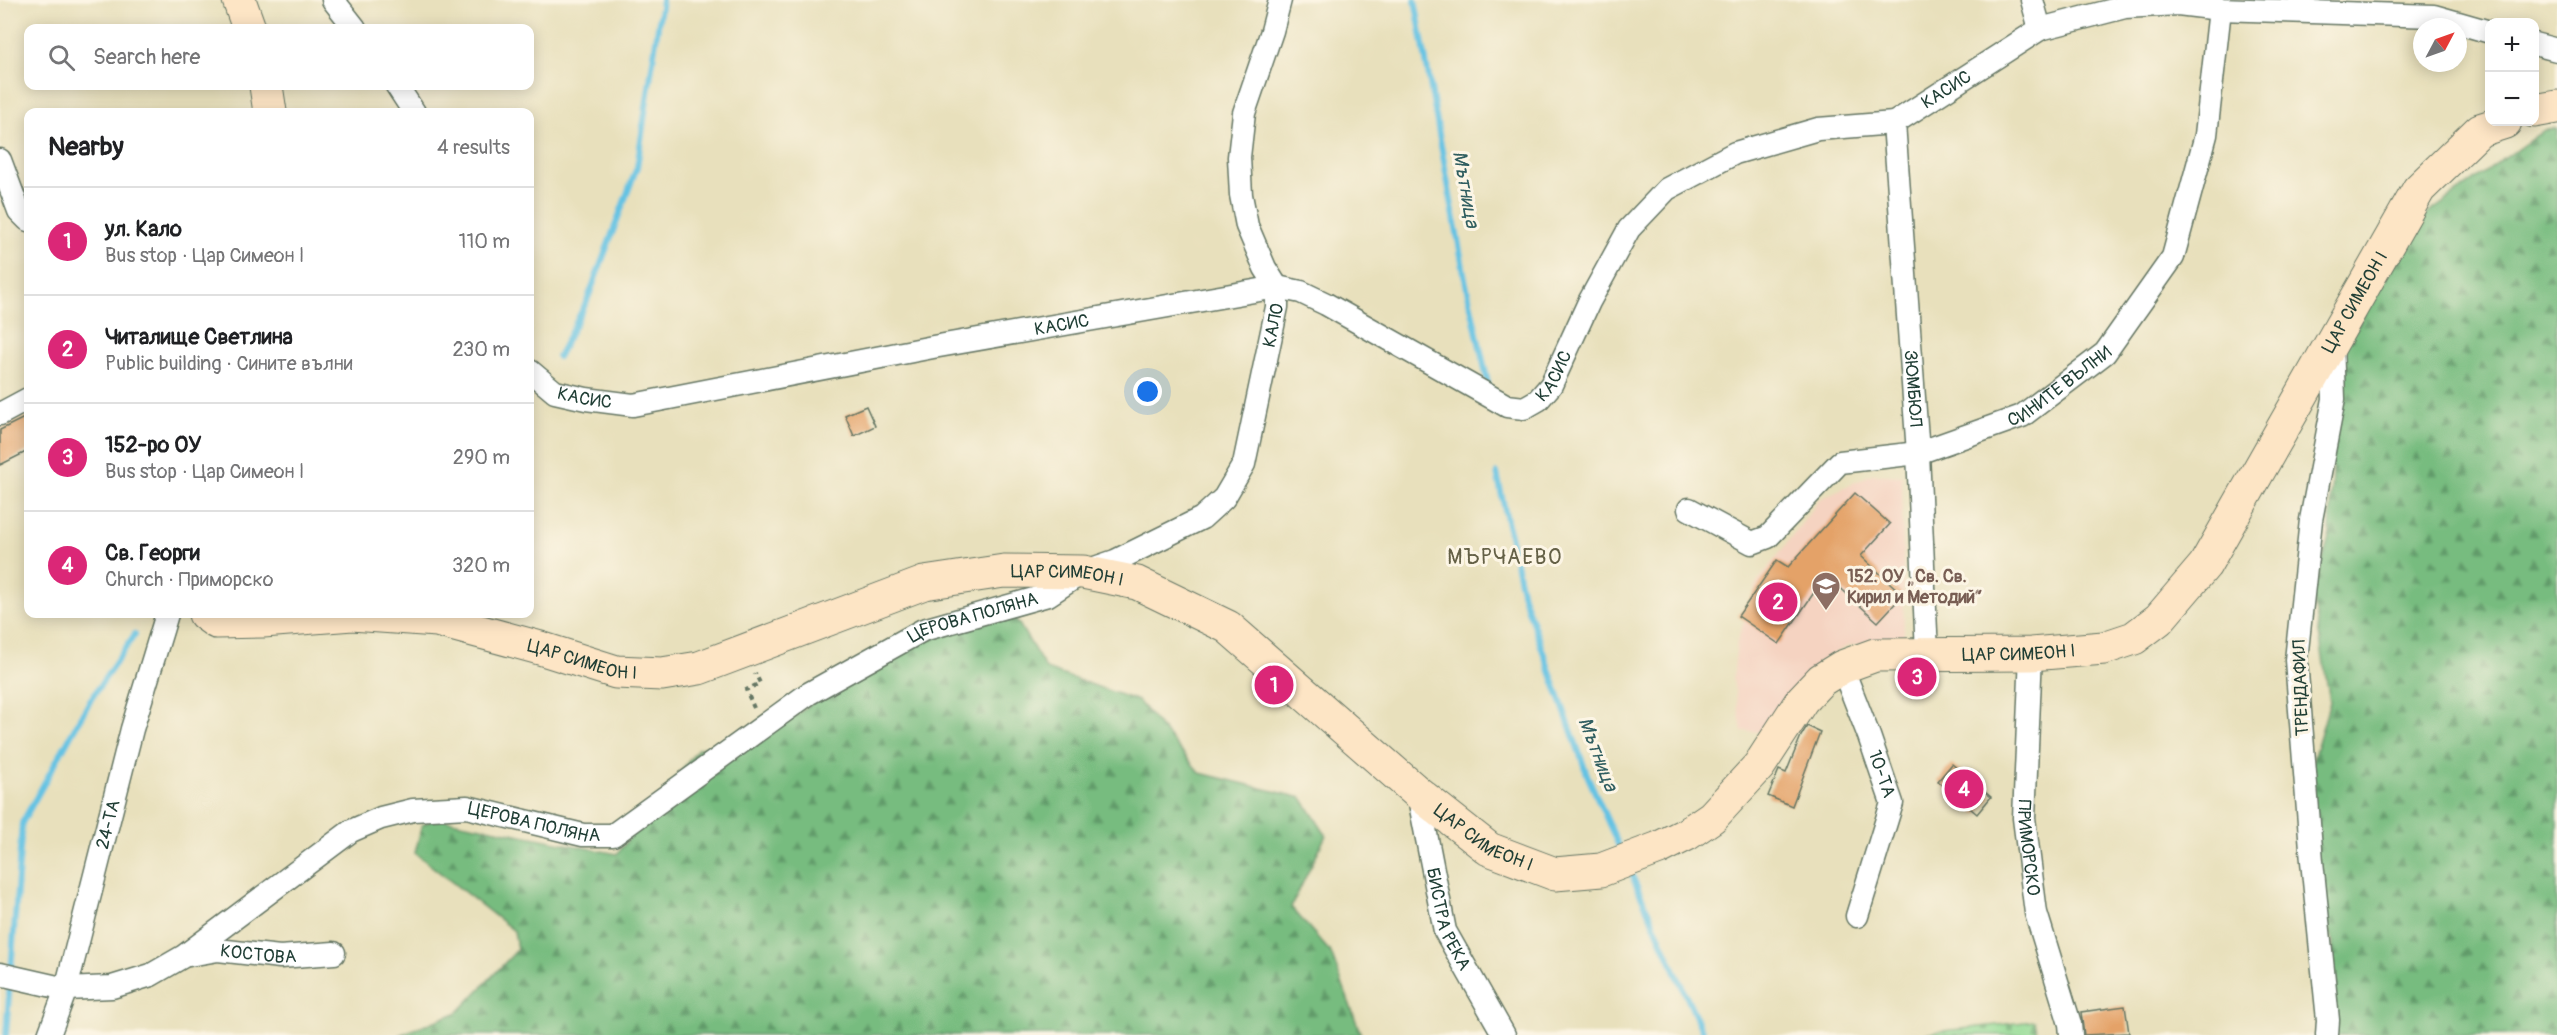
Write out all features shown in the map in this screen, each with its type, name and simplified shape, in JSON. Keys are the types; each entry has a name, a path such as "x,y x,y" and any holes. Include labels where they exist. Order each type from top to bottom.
{"street":[{"path":"239,0 248,24"},
{"path":"333,0 352,24"},
{"name":"КАЛО","path":"1083,572 1115,561 1202,518 1224,498 1244,464 1277,307 1277,287 1265,268 1247,226 1241,195 1239,157 1244,113 1280,0"},
{"path":"2032,0 2040,29"},
{"name":"КАСИС","path":"534,374 555,392 586,399 633,405 933,347 1277,287 1301,292 1318,300 1507,406 1524,408 1538,400 1551,385 1589,302 1629,229 1667,189 1735,153 1818,129 1894,123 2040,29 2125,7 2178,4 2220,9 2434,16 2485,31"},
{"name":"СИНИТЕ ВЪЛНИ","path":"1689,509 1752,543 1768,537 1840,462 1918,453 2022,416 2105,353 2173,257 2206,135 2220,9"},
{"path":"2539,45 2557,50"},
{"path":"267,90 269,108"},
{"path":"400,90 412,108"},
{"path":"2539,110 2557,107"},
{"name":"ЗЮМБЮЛ","path":"1894,123 1918,453 1927,654"},
{"name":"ЦАР СИМЕОН I","path":"409,618 437,620 540,648 616,672 662,674 690,670 745,651 924,583 1004,571 1083,572 1137,583 1228,627 1418,793 1489,849 1555,874 1601,870 1687,834 1712,816 1759,766 1802,700 1821,680 1842,668 1875,655 2031,654 2104,648 2134,638 2159,619 2205,565 2419,189 2480,130 2492,126"},
{"path":"0,160 20,211 24,216"},
{"name":"ТРЕНДАФИЛ","path":"2327,1035 2328,1020 2312,861 2296,660 2311,520 2334,399 2332,342"},
{"path":"0,414 24,401"},
{"name":"ЦЕРОВА ПОЛЯНА","path":"0,974 66,989 112,987 151,975 184,956 351,831 381,818 413,810 467,807 583,835 613,835 808,694 923,630 1048,595 1083,572"},
{"name":"24-ТА","path":"49,1035 66,989 132,729 166,618"},
{"name":"ЦАР СИМЕОН I","path":"210,618 216,622 302,618"},
{"name":"ПРИМОРСКО","path":"2031,654 2024,818 2036,912 2070,1024 2071,1035"},
{"name":"10-ТА","path":"1842,668 1892,802 1857,916"},
{"name":"БИСТРА РЕКА","path":"1418,793 1446,931 1504,1035"},
{"name":"КОСТОВА","path":"184,956 218,950 280,957 334,953"}],"path":[{"path":"745,651 760,683 746,690 762,726"}],"shaded area":[{"name":"152. ОУ „Св. Св. Кирил и Методий“","path":"1872,474 1902,476 1904,638 1848,646 1822,660 1766,732 1742,731 1733,679 1737,642 1757,583 1820,499"}],"green space":[{"path":"2557,129 2557,1035 2333,1035 2330,1016 2333,943 2300,803 2330,702 2313,595 2330,534 2334,394 2348,341 2422,218 2544,130"},
{"path":"1004,599 1046,669 1138,701 1200,773 1302,798 1326,835 1291,907 1331,953 1361,1035 399,1035 458,1012 517,950 514,931 415,853 422,825 436,818 617,854 698,749 787,722 861,666"},
{"path":"2034,1021 2037,1035 1924,1035 1925,1033"}],"building":[{"path":"866,406 875,426 854,436 845,415"},
{"path":"24,418 24,453 0,465 0,430"},
{"path":"1855,493 1890,524 1861,556 1903,595 1878,622 1826,575 1779,644 1738,616 1777,560 1788,567"},
{"path":"1807,726 1820,732 1792,806 1768,796 1779,770 1786,773"},
{"path":"1952,764 1991,797 1977,814 1938,781"},
{"path":"2125,1006 2129,1033 2084,1035 2081,1012"}],"waterway":[{"path":"558,357 587,301 637,167 662,0"},
{"name":"Мътница","path":"1415,0 1466,284 1488,383"},
{"name":"Мътница","path":"1497,473 1523,596 1588,777 1621,851"},
{"path":"11,972 22,823 91,699 135,634"},
{"name":"Мътница","path":"1629,869 1704,1035"},
{"path":"6,1035 10,982"}],"place":[{"name":"Читалище Светлина","path":"1778,602"},
{"name":"152. ОУ „Св. Св. Кирил и Методий“","path":"1826,612"},
{"name":"152-ро ОУ","path":"1917,677"},
{"name":"ул. Кало","path":"1274,685"},
{"name":"Св. Георги","path":"1964,789"}],"district":[{"name":"МЪРЧАЕВО","path":"1505,557"}]}
